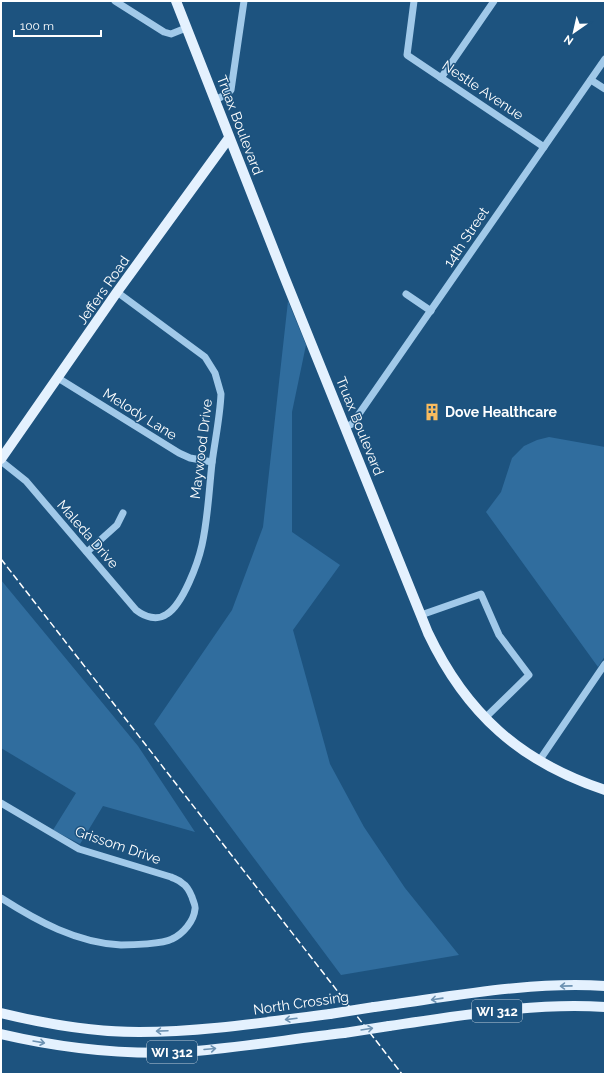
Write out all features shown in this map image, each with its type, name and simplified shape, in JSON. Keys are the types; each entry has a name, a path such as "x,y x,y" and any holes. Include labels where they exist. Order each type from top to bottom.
{"main road":[{"name":"Truax Boulevard","path":"176,1 284,276 428,633 445,667 460,689 485,718 509,740 539,761 568,776 605,790"},
{"name":"Jeffers Road","path":"1,460 118,292 229,138"},
{"name":"North Crossing","path":"1,1013 55,1024 95,1029 139,1032 209,1029 520,988 605,986"},
{"name":"WI 312","path":"1,1034 64,1046 139,1052 184,1052 344,1033 515,1009 556,1006 605,1007"}],"street":[{"path":"115,1 164,32 171,34 186,28"},
{"path":"215,100 227,94 231,90 233,84 244,1"},
{"name":"Nestle Avenue","path":"414,1 407,55 544,147"},
{"path":"441,78 494,1"},
{"name":"14th Street","path":"345,427 352,424 605,59"},
{"path":"591,80 605,89"},
{"name":"Maywood Drive","path":"118,292 197,350 210,364 215,373 221,394 221,405 212,462 205,531 198,560 178,601 168,614 158,617"},
{"path":"406,294 431,311"},
{"name":"Melody Lane","path":"58,378 179,453 190,458 212,462"},
{"name":"Maleda Drive","path":"1,460 26,481 136,610 147,616 158,617"},
{"path":"87,552 118,525 123,513"},
{"path":"421,615 481,594 499,635 529,675 485,718"},
{"path":"539,761 605,664"},
{"name":"Grissom Drive","path":"1,802 79,849 171,877 183,883 190,892 196,908 191,923 183,932 172,939 141,944 120,945 91,941 57,929 28,915 1,898"}],"shaded area":[{"path":"288,301 306,345 292,412 292,532 340,565 293,630 330,764 364,827 405,888 459,955 341,975 154,724 232,610 263,527"},
{"path":"549,437 605,447 605,656 598,667 486,512 501,492 512,458 524,446 537,440"},
{"path":"1,580 138,746 195,832 103,806 80,844 53,830 76,793 1,748"}],"railway":[{"path":"1,559 402,1074"}],"place":[{"name":"Dove Healthcare","path":"432,412"}]}
